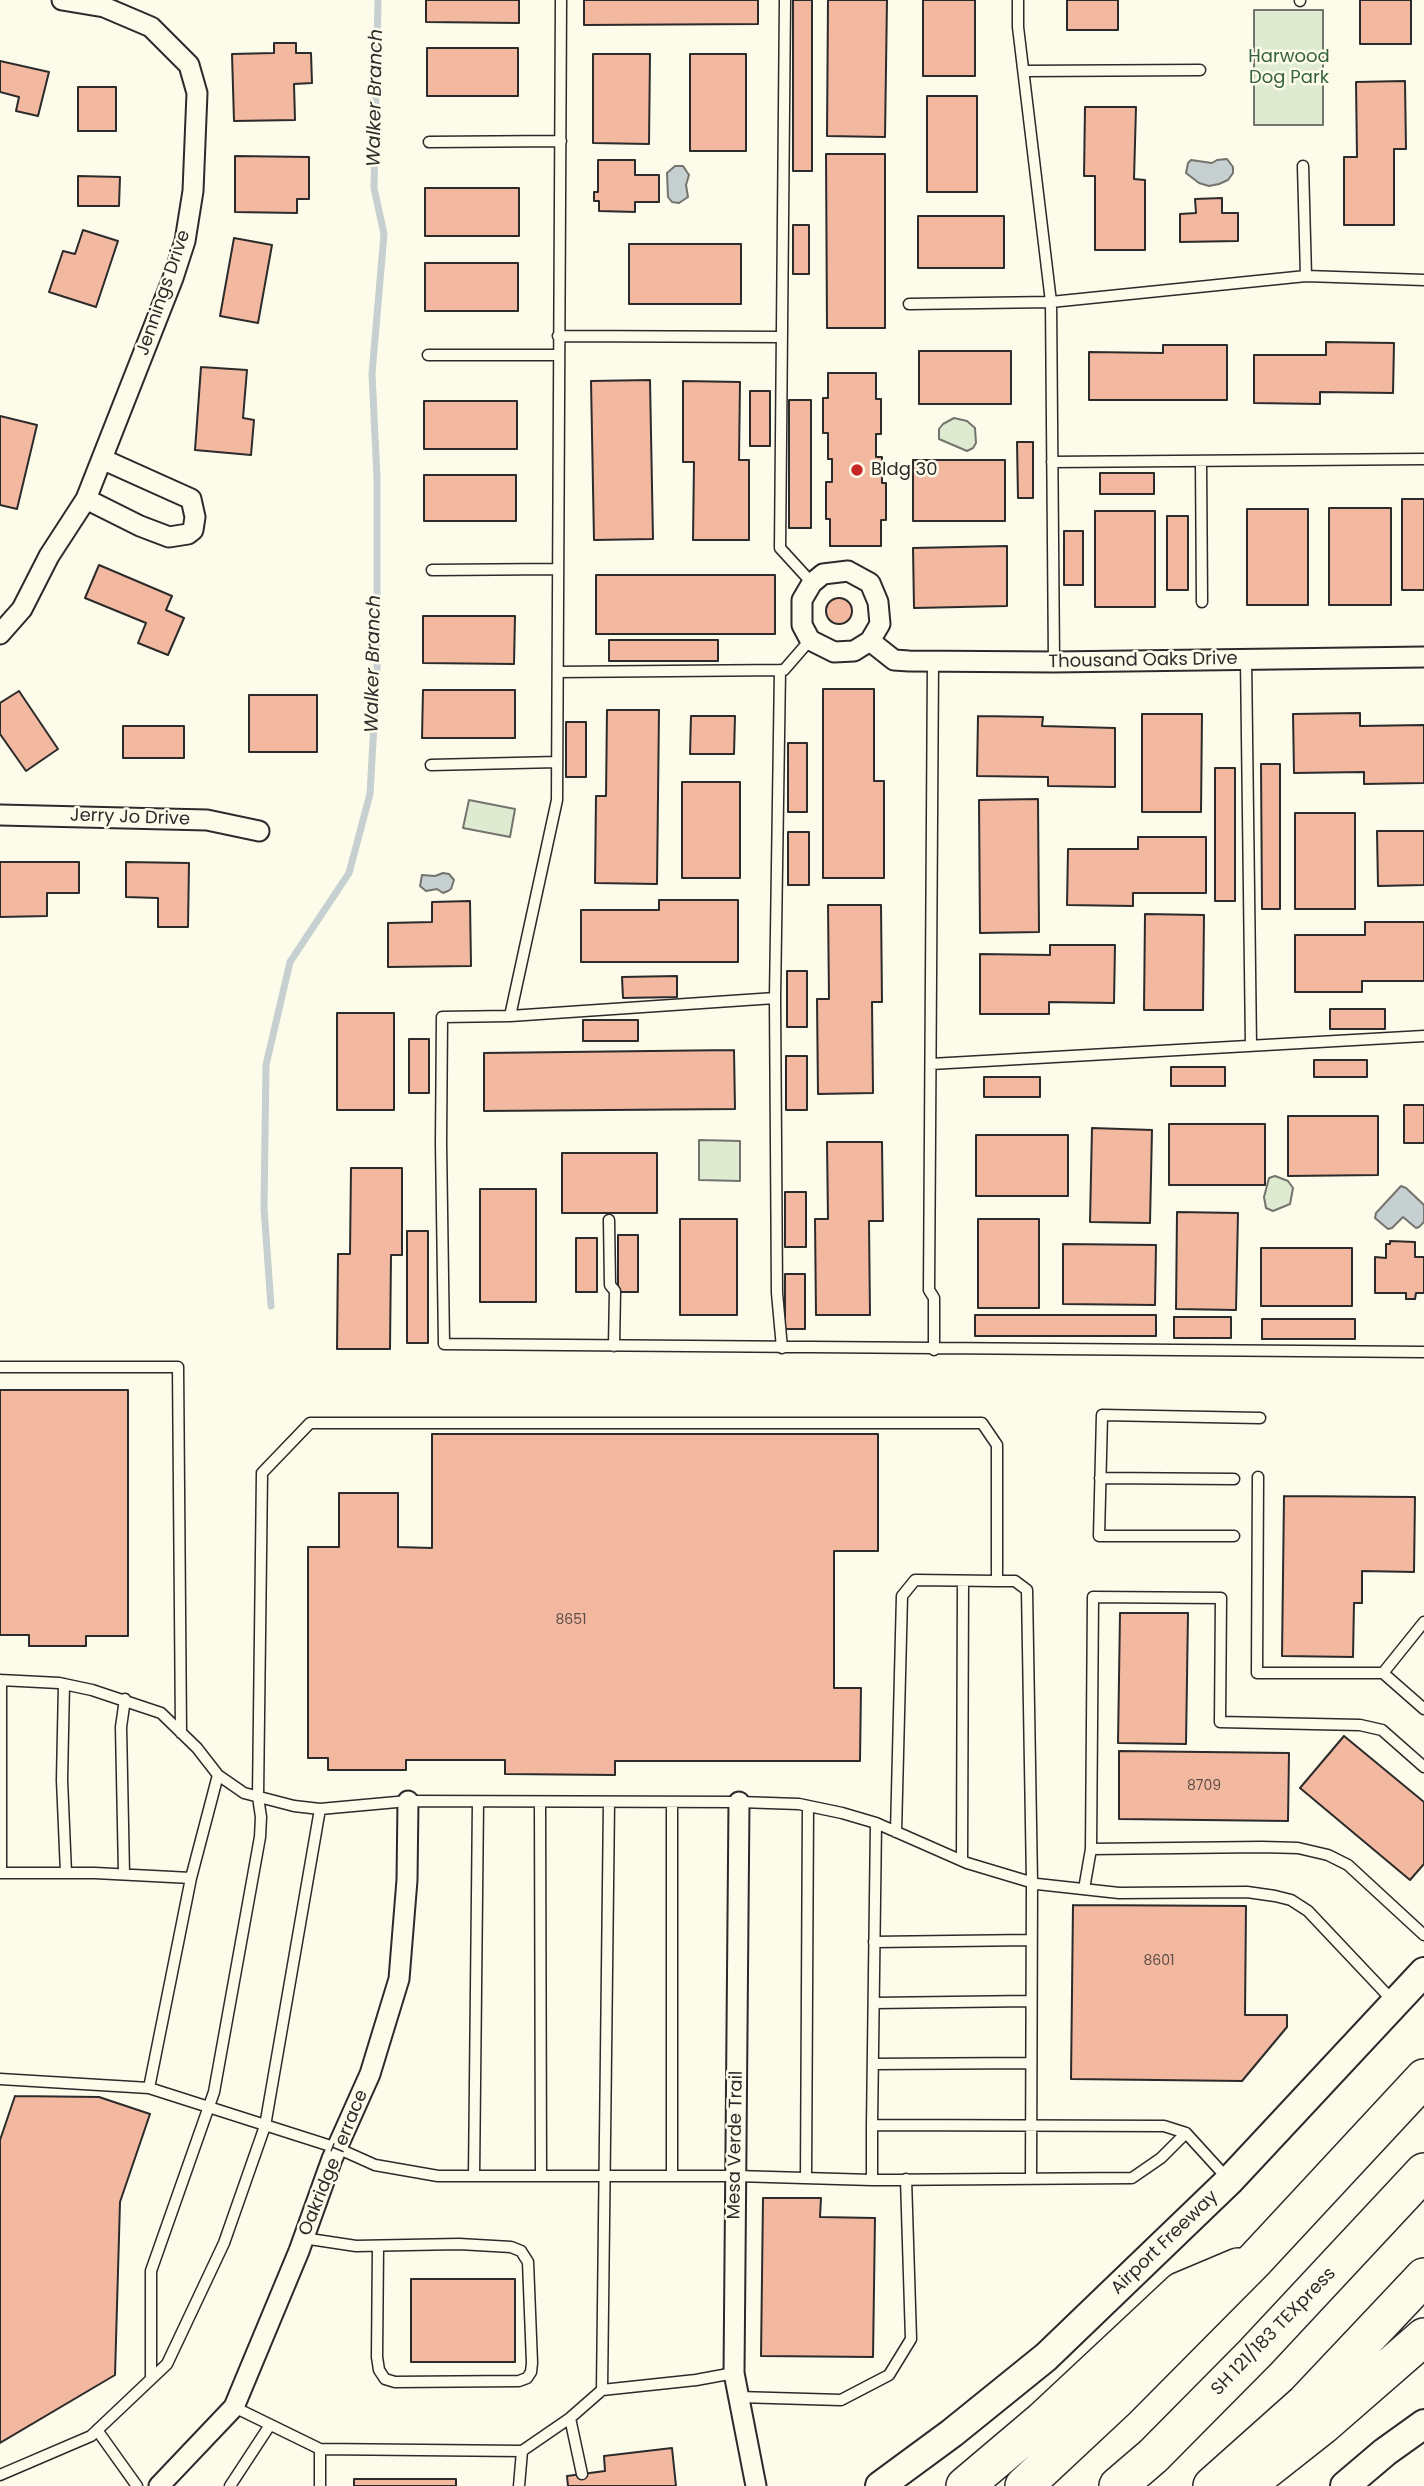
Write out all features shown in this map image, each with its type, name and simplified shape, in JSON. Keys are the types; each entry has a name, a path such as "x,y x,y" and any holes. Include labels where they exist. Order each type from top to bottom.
{"highway":[{"path":"1024,2486 1116,2400 1255,2260 1424,2078"},
{"name":"SH 121/183 TEXpress","path":"1118,2486 1153,2456 1255,2353 1424,2172"},
{"path":"965,2486 1043,2420 1181,2291 1255,2260"},
{"path":"1212,2486 1305,2403 1424,2277"},
{"path":"1246,2486 1323,2425 1424,2337"}],"main road":[{"name":"Airport Freeway","path":"880,2486 952,2433 1046,2357 1229,2181 1424,1972"},
{"path":"1345,2486 1424,2424"}],"street":[{"name":"Jennings Drive","path":"0,634 22,609 50,556 86,499 173,278 185,241 193,191 197,93 189,65 151,27 104,7 62,0"},
{"path":"86,499 169,537 188,534 193,530 195,517 191,499 102,459"},
{"path":"848,571 870,583 878,602 880,624 870,641 854,651 834,652 810,640 802,625 802,600 812,583 823,574 848,571"},
{"name":"Thousand Oaks Drive","path":"870,641 894,660 1054,662 1424,657"},
{"name":"Jerry Jo Drive","path":"0,815 207,820 259,831"},
{"name":"Oakridge Terrace","path":"159,2486 234,2407 337,2148 370,2074 399,1979 407,1880 408,1801"},
{"name":"Mesa Verde Trail","path":"739,1802 734,2373 756,2486"}],"lane":[{"path":"510,1016 557,800 561,0"},
{"path":"785,0 780,548 812,583"},
{"path":"1018,0 1018,27 1051,302 1054,662"},
{"path":"1024,71 1200,70"},
{"path":"429,142 561,141"},
{"path":"1303,166 1306,276"},
{"path":"909,304 1051,302 1306,276 1424,280"},
{"path":"558,336 781,337"},
{"path":"428,355 558,355"},
{"path":"1052,462 1424,459"},
{"path":"1201,461 1202,602"},
{"path":"432,569 557,569"},
{"path":"558,672 784,670 810,640"},
{"path":"1246,659 1251,1046"},
{"path":"933,661 929,1290 934,1298 934,1350"},
{"path":"779,670 775,998 777,1293 782,1348"},
{"path":"431,765 557,762"},
{"path":"775,998 510,1016 442,1017 440,1143 444,1345 1424,1352"},
{"path":"931,1064 1424,1036"},
{"path":"609,1220 610,1285 614,1291 614,1346"},
{"path":"0,1367 178,1367 181,1733"},
{"path":"1234,1536 1099,1536 1101,1415 1260,1418"},
{"path":"151,2379 151,2270 209,2108 260,1837 258,1797 262,1473 310,1423 982,1423 997,1445 997,1581"},
{"path":"1258,1477 1257,1673 1383,1674 1424,1709"},
{"path":"1100,1478 1234,1479"},
{"path":"896,1832 902,1596 915,1580 1015,1581 1027,1590 1032,1882 1031,2179"},
{"path":"962,1860 963,1581"},
{"path":"1084,1889 1091,1849 1093,1597 1221,1598 1220,1722 1360,1725 1382,1730 1424,1767"},
{"path":"1383,1674 1422,1628"},
{"path":"191,1878 124,1874 1,1873 0,1680 64,1684 125,1699 161,1713 218,1775 244,1793 294,1806 320,1809 408,1801 739,1802 808,1806 876,1823 962,1860 1032,1882 1119,1894 1247,1892 1291,1900 1308,1912 1395,2004"},
{"path":"64,1684 62,1780 66,1873"},
{"path":"124,1874 121,1727 125,1699"},
{"path":"149,2088 191,1878 218,1775"},
{"path":"474,2176 478,1802"},
{"path":"540,1802 541,2176"},
{"path":"602,2390 609,1802"},
{"path":"672,1802 672,2176"},
{"path":"806,2178 808,1806"},
{"path":"0,2475 91,2436 167,2364 224,2243 265,2126 320,1809"},
{"path":"872,2180 876,1823"},
{"path":"1091,1849 1262,1847 1297,1848 1328,1855 1348,1865 1424,1935"},
{"path":"874,1942 1031,1940"},
{"path":"874,2003 1031,2001"},
{"path":"873,2064 1031,2063"},
{"path":"0,2080 149,2088 337,2148 376,2165 438,2176 736,2176 872,2180 1132,2178 1161,2158 1186,2133"},
{"path":"872,2125 1164,2126 1186,2133 1229,2181"},
{"path":"738,2397 841,2400 890,2375 911,2339 906,2179"},
{"path":"303,2238 356,2246 459,2244 511,2247 521,2251 528,2262 532,2363 527,2378 519,2381 409,2382 385,2379 379,2370 377,2357 378,2246"},
{"path":"234,2407 320,2449 522,2451 570,2418 602,2390 734,2373"},
{"path":"570,2418 582,2474"},
{"path":"230,2486 270,2425"},
{"path":"97,2430 137,2486"},
{"path":"320,2449 320,2486"},
{"path":"519,2486 522,2451"}],"green space":[{"name":"Harwood Dog Park","path":"1254,10 1323,10 1323,125 1254,125"},
{"path":"954,418 967,421 975,428 976,443 973,448 967,451 939,439 939,429"},
{"path":"469,800 515,809 510,837 463,828"},
{"path":"699,1140 740,1141 740,1181 699,1180"},
{"path":"1275,1176 1288,1181 1293,1188 1290,1204 1273,1211 1266,1208 1264,1197 1269,1178"}],"shaded area":[{"path":"1227,159 1233,167 1233,173 1228,180 1219,184 1209,186 1199,183 1186,173 1191,160 1212,163"},
{"path":"675,166 683,166 689,175 686,185 688,197 679,203 672,202 668,197 667,173"},
{"path":"449,874 454,880 448,891 426,891 420,886 422,875 435,876"},
{"path":"1401,1186 1424,1205 1424,1222 1416,1228 1403,1217 1388,1229 1375,1218 1376,1213"}],"building":[{"path":"426,0 519,0 519,23 426,22"},
{"path":"584,0 758,0 758,24 584,25"},
{"path":"793,0 812,0 812,171 793,171"},
{"path":"828,0 887,0 885,137 827,136"},
{"path":"923,0 975,0 975,76 923,76"},
{"path":"1067,0 1118,0 1118,30 1067,30"},
{"path":"1360,0 1411,0 1411,44 1360,44"},
{"path":"274,43 296,43 296,53 311,53 312,83 294,84 295,120 234,121 232,54 274,53"},
{"path":"427,48 518,48 518,96 427,96"},
{"path":"593,54 650,54 649,144 593,143"},
{"path":"690,54 746,54 746,151 690,151"},
{"path":"0,61 49,72 38,116 16,111 19,97 0,92"},
{"path":"1405,81 1406,149 1394,149 1394,225 1344,225 1344,157 1357,157 1356,82"},
{"path":"78,87 116,87 116,131 78,131"},
{"path":"927,96 977,96 977,192 927,192"},
{"path":"1085,107 1136,107 1134,179 1145,180 1145,250 1095,250 1095,176 1084,176"},
{"path":"826,154 885,154 885,328 827,328"},
{"path":"235,156 309,157 309,199 297,199 297,213 235,212"},
{"path":"598,160 635,160 635,175 659,175 659,202 635,202 635,212 599,211 599,201 594,201 594,192 598,192"},
{"path":"78,176 120,177 119,206 78,206"},
{"path":"425,188 519,188 519,236 425,236"},
{"path":"1222,198 1222,213 1238,213 1238,241 1180,242 1180,214 1196,213 1195,199"},
{"path":"918,216 1004,216 1004,268 918,268"},
{"path":"793,225 809,225 809,274 793,274"},
{"path":"83,230 118,241 96,307 49,292 63,251 75,254"},
{"path":"234,238 272,245 258,323 220,316"},
{"path":"629,244 741,244 741,304 629,304"},
{"path":"425,263 518,263 518,311 425,311"},
{"path":"1326,342 1394,343 1393,393 1320,392 1320,404 1254,403 1254,355 1326,355"},
{"path":"1163,345 1227,345 1227,400 1089,400 1089,352 1163,353"},
{"path":"919,351 1011,351 1011,404 919,404"},
{"path":"201,367 247,370 243,418 254,420 251,455 195,450"},
{"name":"Bldg 30","path":"828,373 876,373 876,399 881,399 881,434 876,434 876,457 882,457 882,483 886,483 886,520 881,520 881,546 830,546 830,519 826,519 826,482 832,482 832,459 828,459 828,433 823,433 823,398 828,398"},
{"path":"650,380 653,539 594,540 591,381"},
{"path":"683,381 740,382 739,460 749,460 749,540 693,540 694,462 683,462"},
{"path":"750,391 770,391 770,446 750,446"},
{"path":"789,400 811,400 811,528 789,528"},
{"path":"424,401 517,401 517,449 424,449"},
{"path":"0,416 37,425 17,509 0,505"},
{"path":"1017,442 1033,442 1033,498 1018,498"},
{"path":"913,460 1005,460 1005,521 913,521"},
{"path":"1100,473 1154,473 1154,494 1100,494"},
{"path":"424,475 516,475 516,521 424,521"},
{"path":"1402,499 1424,499 1424,590 1402,590"},
{"path":"1329,508 1391,508 1391,605 1329,605"},
{"path":"1247,509 1308,509 1308,605 1247,605"},
{"path":"1095,511 1155,511 1155,607 1095,607"},
{"path":"1167,516 1188,516 1188,590 1167,590"},
{"path":"1064,531 1083,531 1083,585 1064,585"},
{"path":"1007,546 1007,606 914,608 913,548"},
{"path":"99,565 172,596 166,610 184,618 168,655 138,643 146,623 85,598"},
{"path":"596,575 775,575 775,634 596,634"},
{"path":"839,598 848,602 852,611 848,620 839,624 830,620 826,611 830,602"},
{"path":"423,616 515,616 514,664 423,663"},
{"path":"609,640 718,640 718,661 609,661"},
{"path":"823,689 874,689 874,781 884,781 884,878 823,878"},
{"path":"423,690 515,690 515,738 422,738"},
{"path":"19,691 58,749 26,771 0,734 0,703"},
{"path":"249,695 317,695 317,752 249,752"},
{"path":"607,710 659,710 657,884 595,883 596,796 606,796"},
{"path":"1360,713 1360,726 1424,725 1424,783 1364,784 1364,772 1294,773 1293,714"},
{"path":"1142,714 1202,714 1201,812 1142,812"},
{"path":"691,716 735,716 734,754 690,754"},
{"path":"978,716 1043,717 1042,726 1115,728 1115,787 1048,786 1048,777 977,776"},
{"path":"566,722 586,722 586,777 566,777"},
{"path":"123,726 184,726 184,758 123,758"},
{"path":"788,743 807,743 807,812 788,812"},
{"path":"1261,764 1280,764 1280,909 1262,909"},
{"path":"1215,768 1235,768 1235,901 1215,901"},
{"path":"682,782 740,782 740,878 682,878"},
{"path":"1038,799 1039,932 980,933 979,800"},
{"path":"1295,813 1355,813 1355,909 1295,909"},
{"path":"1377,831 1424,831 1424,885 1378,886"},
{"path":"788,832 809,832 809,885 788,885"},
{"path":"1138,837 1206,837 1206,893 1133,893 1133,906 1067,905 1068,849 1138,849"},
{"path":"0,862 79,862 79,893 47,893 47,916 0,917"},
{"path":"126,862 189,863 188,927 158,927 158,898 126,897"},
{"path":"659,900 738,900 738,962 581,962 581,910 659,910"},
{"path":"470,901 471,966 388,967 388,923 432,922 432,902"},
{"path":"828,905 881,905 882,1002 872,1002 873,1093 818,1094 817,999 829,999"},
{"path":"1145,914 1204,915 1203,1010 1144,1010"},
{"path":"1365,922 1424,922 1424,981 1362,981 1362,992 1295,992 1295,935 1365,935"},
{"path":"1050,945 1115,945 1114,1003 1049,1002 1049,1014 980,1014 980,954 1050,955"},
{"path":"787,971 807,971 807,1027 787,1027"},
{"path":"677,976 677,997 623,998 622,977"},
{"path":"1330,1009 1385,1009 1385,1029 1330,1029"},
{"path":"337,1013 394,1013 394,1110 337,1110"},
{"path":"583,1020 638,1020 638,1041 583,1041"},
{"path":"409,1039 429,1039 429,1093 409,1093"},
{"path":"734,1050 735,1109 484,1111 484,1053"},
{"path":"786,1056 807,1056 807,1110 786,1110"},
{"path":"1314,1060 1367,1060 1367,1077 1314,1077"},
{"path":"1171,1067 1225,1067 1225,1086 1171,1086"},
{"path":"984,1077 1040,1077 1040,1097 984,1097"},
{"path":"1404,1105 1424,1105 1424,1143 1404,1143"},
{"path":"1288,1116 1378,1116 1378,1175 1288,1176"},
{"path":"1169,1124 1265,1124 1265,1185 1169,1185"},
{"path":"1092,1128 1152,1130 1150,1223 1090,1222"},
{"path":"976,1135 1068,1135 1068,1196 976,1196"},
{"path":"827,1142 882,1142 883,1221 869,1221 870,1315 816,1315 815,1219 828,1219"},
{"path":"562,1153 657,1153 657,1213 562,1213"},
{"path":"351,1168 402,1168 402,1255 391,1255 390,1349 337,1349 338,1254 350,1254"},
{"path":"480,1189 536,1189 536,1302 480,1302"},
{"path":"785,1192 806,1192 806,1247 785,1247"},
{"path":"1177,1212 1238,1213 1236,1310 1176,1309"},
{"path":"680,1219 737,1219 737,1315 680,1315"},
{"path":"978,1219 1039,1219 1039,1308 978,1308"},
{"path":"407,1231 428,1231 428,1343 407,1343"},
{"path":"618,1235 638,1235 638,1292 618,1292"},
{"path":"576,1238 597,1238 597,1292 576,1292"},
{"path":"1390,1241 1415,1242 1415,1257 1424,1257 1424,1293 1416,1293 1415,1299 1406,1299 1406,1293 1375,1293 1375,1257 1386,1258 1386,1244 1390,1244"},
{"path":"1063,1244 1156,1245 1155,1305 1063,1304"},
{"path":"1261,1248 1352,1248 1352,1306 1261,1306"},
{"path":"785,1274 805,1274 805,1329 785,1329"},
{"path":"975,1315 1156,1315 1156,1336 975,1336"},
{"path":"1174,1317 1231,1317 1231,1338 1174,1338"},
{"path":"1262,1319 1355,1319 1355,1339 1262,1339"},
{"path":"0,1390 128,1390 128,1636 86,1636 86,1646 29,1646 29,1635 0,1635"},
{"path":"432,1434 878,1434 878,1551 834,1551 834,1688 861,1688 860,1761 615,1761 615,1775 505,1774 505,1760 406,1760 406,1770 328,1770 328,1758 308,1758 308,1547 339,1547 339,1493 398,1493 398,1547 432,1548"},
{"path":"1284,1496 1415,1497 1414,1572 1362,1571 1362,1603 1354,1603 1353,1657 1282,1656"},
{"path":"1120,1613 1188,1613 1186,1744 1118,1743"},
{"path":"1344,1736 1424,1802 1424,1864 1410,1880 1300,1788"},
{"path":"1119,1751 1289,1753 1288,1821 1119,1819"},
{"path":"1073,1905 1246,1906 1245,2015 1287,2015 1287,2027 1242,2081 1071,2079"},
{"path":"15,2096 99,2097 150,2114 120,2202 115,2375 0,2443 0,2140"},
{"path":"763,2198 821,2198 820,2217 875,2218 873,2357 761,2356"},
{"path":"411,2279 515,2279 515,2362 411,2362"},
{"path":"672,2448 676,2486 568,2486 567,2476 605,2471 604,2456"},
{"path":"354,2479 456,2479 456,2486 354,2486"}],"waterway":[{"name":"Walker Branch","path":"271,1306 264,1208 266,1065 290,962 349,873 370,794 377,672 377,478 372,374 384,234 374,188 378,0"}],"place":[{"name":"Bldg 30","path":"857,470"}]}
